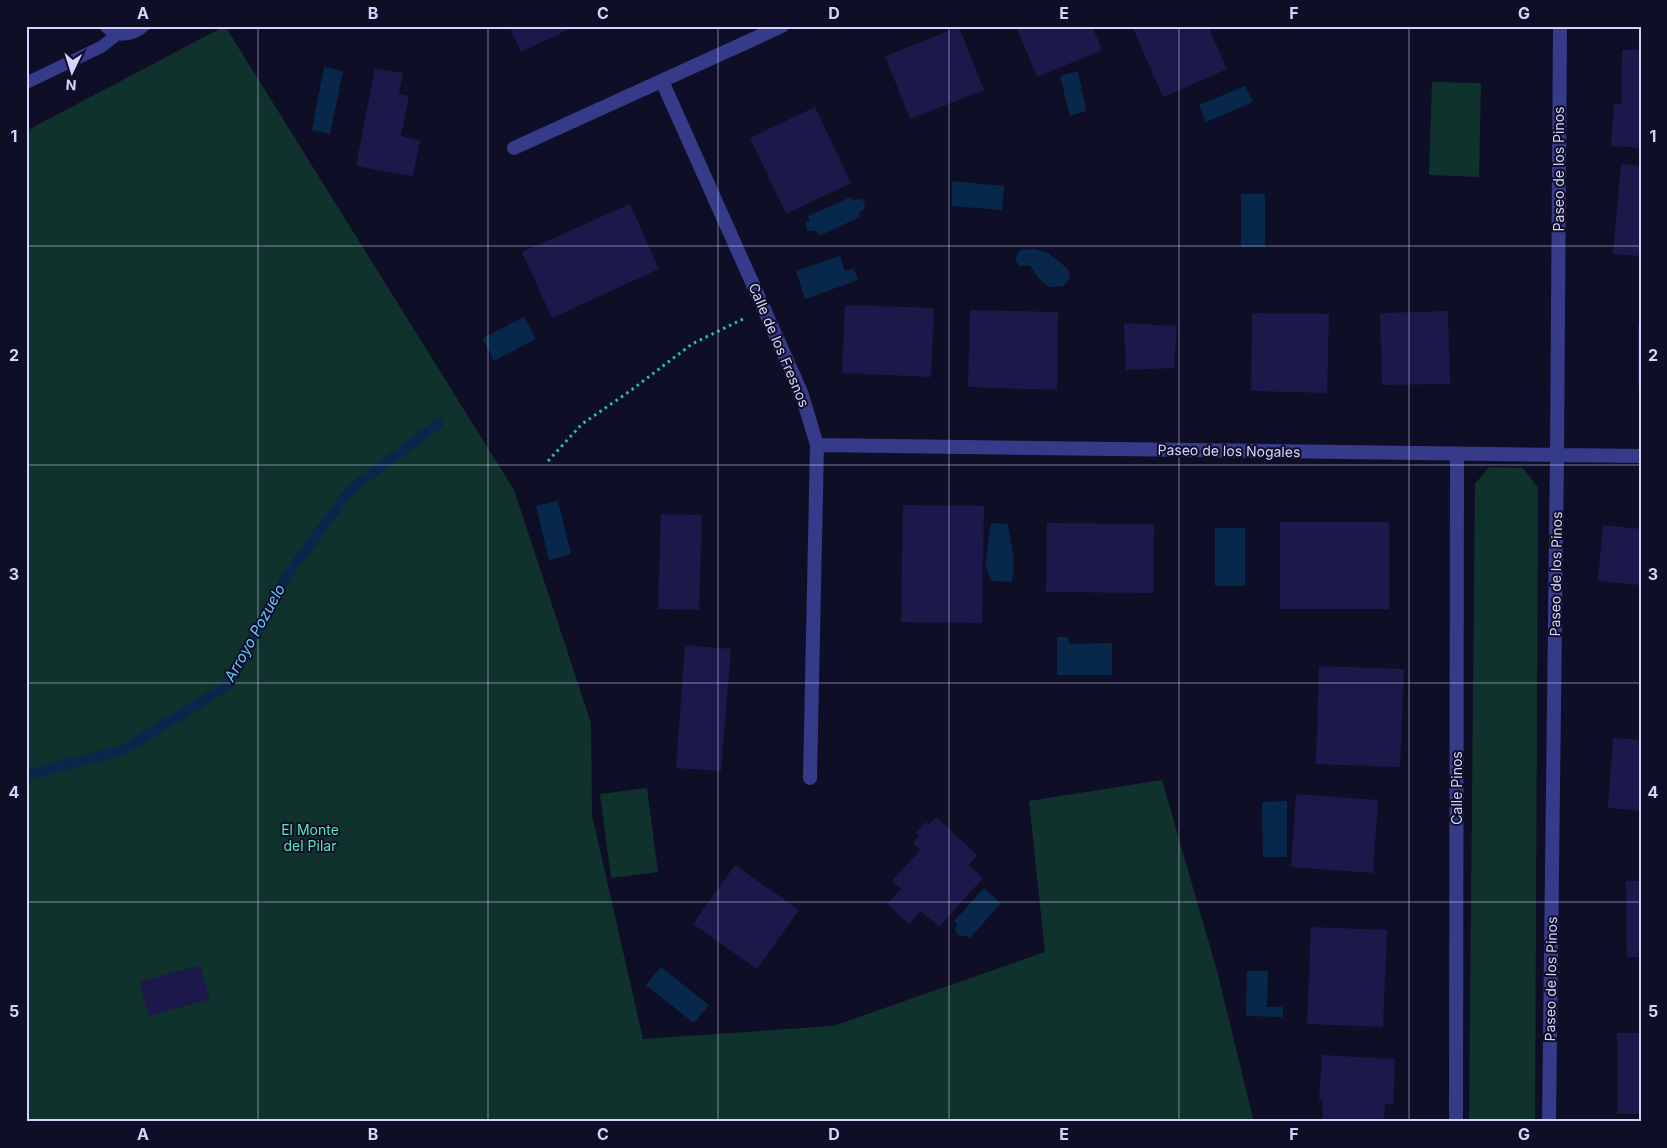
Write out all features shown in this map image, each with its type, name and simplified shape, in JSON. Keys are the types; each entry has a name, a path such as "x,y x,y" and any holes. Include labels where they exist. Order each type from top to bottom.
{"street":[{"path":"514,148 782,26"},
{"name":"Paseo de los Pinos","path":"1549,1122 1560,26"},
{"name":"Calle de los Fresnos","path":"662,81 801,392 817,445 810,778"},
{"name":"Paseo de los Nogales","path":"817,445 1641,456"},
{"name":"Calle Pinos","path":"1456,1122 1457,454"}],"lane":[{"path":"105,26 114,33 130,35 144,26"},
{"path":"26,83 101,47 118,34"}],"path":[{"path":"548,461 582,424 630,391 692,344 764,308"}],"green space":[{"name":"El Monte del Pilar","path":"225,26 514,490 591,723 592,815 643,1039 833,1026 1045,952 1029,801 1162,780 1217,971 1254,1122 26,1122 26,131"},
{"path":"1432,82 1481,83 1479,177 1429,175"},
{"path":"1489,467 1523,468 1538,488 1535,1122 1469,1122 1475,484"},
{"path":"647,788 658,872 611,878 600,794"}],"water":[{"path":"324,67 343,71 330,134 312,130"},
{"path":"1078,71 1086,111 1070,116 1060,76"},
{"path":"1245,86 1253,102 1206,122 1199,105"},
{"path":"952,181 1004,186 1002,210 952,206"},
{"path":"1241,194 1265,194 1265,247 1241,247"},
{"path":"851,197 852,200 861,199 865,203 864,209 859,213 860,217 819,236 816,231 807,231 806,223 810,220 808,216"},
{"path":"1035,249 1048,253 1068,269 1070,278 1063,286 1050,287 1041,281 1030,266 1019,266 1015,259 1020,250"},
{"path":"840,256 845,271 854,268 858,280 805,299 796,271"},
{"path":"524,317 536,339 494,361 483,338"},
{"path":"558,501 571,554 549,560 536,506"},
{"path":"991,523 1008,524 1014,562 1012,582 991,581 985,564"},
{"path":"1215,528 1245,528 1245,586 1215,586"},
{"path":"1057,637 1068,637 1069,644 1112,643 1112,675 1057,675"},
{"path":"1287,801 1287,857 1263,857 1262,802"},
{"path":"984,888 1001,903 970,938 967,935 963,937 958,935 955,930 957,924 954,921"},
{"path":"661,967 709,1005 694,1023 646,985"},
{"path":"1247,971 1268,971 1267,1007 1283,1007 1283,1017 1246,1016"}],"building":[{"path":"509,26 576,26 521,52"},
{"path":"1016,26 1092,26 1102,50 1037,77"},
{"path":"1132,26 1208,26 1227,69 1163,97"},
{"path":"959,27 984,90 910,119 885,56"},
{"path":"1622,50 1641,50 1641,148 1611,146 1614,103 1621,104"},
{"path":"375,68 403,73 399,94 409,96 401,136 420,140 413,176 356,166"},
{"path":"815,107 851,183 786,214 750,138"},
{"path":"1621,164 1641,166 1641,256 1613,254"},
{"path":"630,204 659,269 552,318 522,252"},
{"path":"845,305 934,308 931,377 842,373"},
{"path":"970,310 1058,312 1057,390 968,387"},
{"path":"1448,311 1450,384 1382,385 1380,313"},
{"path":"1252,313 1329,314 1327,393 1251,391"},
{"path":"1124,323 1177,326 1174,368 1126,370"},
{"path":"1638,324 1641,324 1641,386 1638,386"},
{"path":"903,505 984,506 982,623 901,622"},
{"path":"661,514 702,515 699,610 658,609"},
{"path":"1280,522 1389,522 1389,609 1280,609"},
{"path":"1047,523 1154,524 1153,593 1046,592"},
{"path":"1603,525 1641,529 1641,585 1598,581"},
{"path":"685,645 731,649 721,771 676,768"},
{"path":"1319,666 1404,669 1400,767 1316,764"},
{"path":"1613,738 1641,740 1641,811 1608,808"},
{"path":"1296,794 1378,800 1373,873 1291,867"},
{"path":"936,817 977,855 969,865 983,878 939,927 921,911 909,924 887,904 901,889 892,881 920,850 913,843 919,836 915,833 926,822 929,825"},
{"path":"735,865 799,910 757,969 693,924"},
{"path":"1626,881 1641,881 1641,957 1627,957"},
{"path":"1311,927 1387,930 1383,1027 1307,1024"},
{"path":"200,965 210,999 149,1016 139,982"},
{"path":"1617,1033 1641,1033 1641,1114 1617,1114"},
{"path":"1322,1055 1395,1059 1393,1104 1385,1104 1384,1122 1322,1122 1323,1100 1319,1100"}],"waterway":[{"name":"Arroyo Pozuelo","path":"26,775 123,750 227,686 287,575 351,489 438,424"}]}
